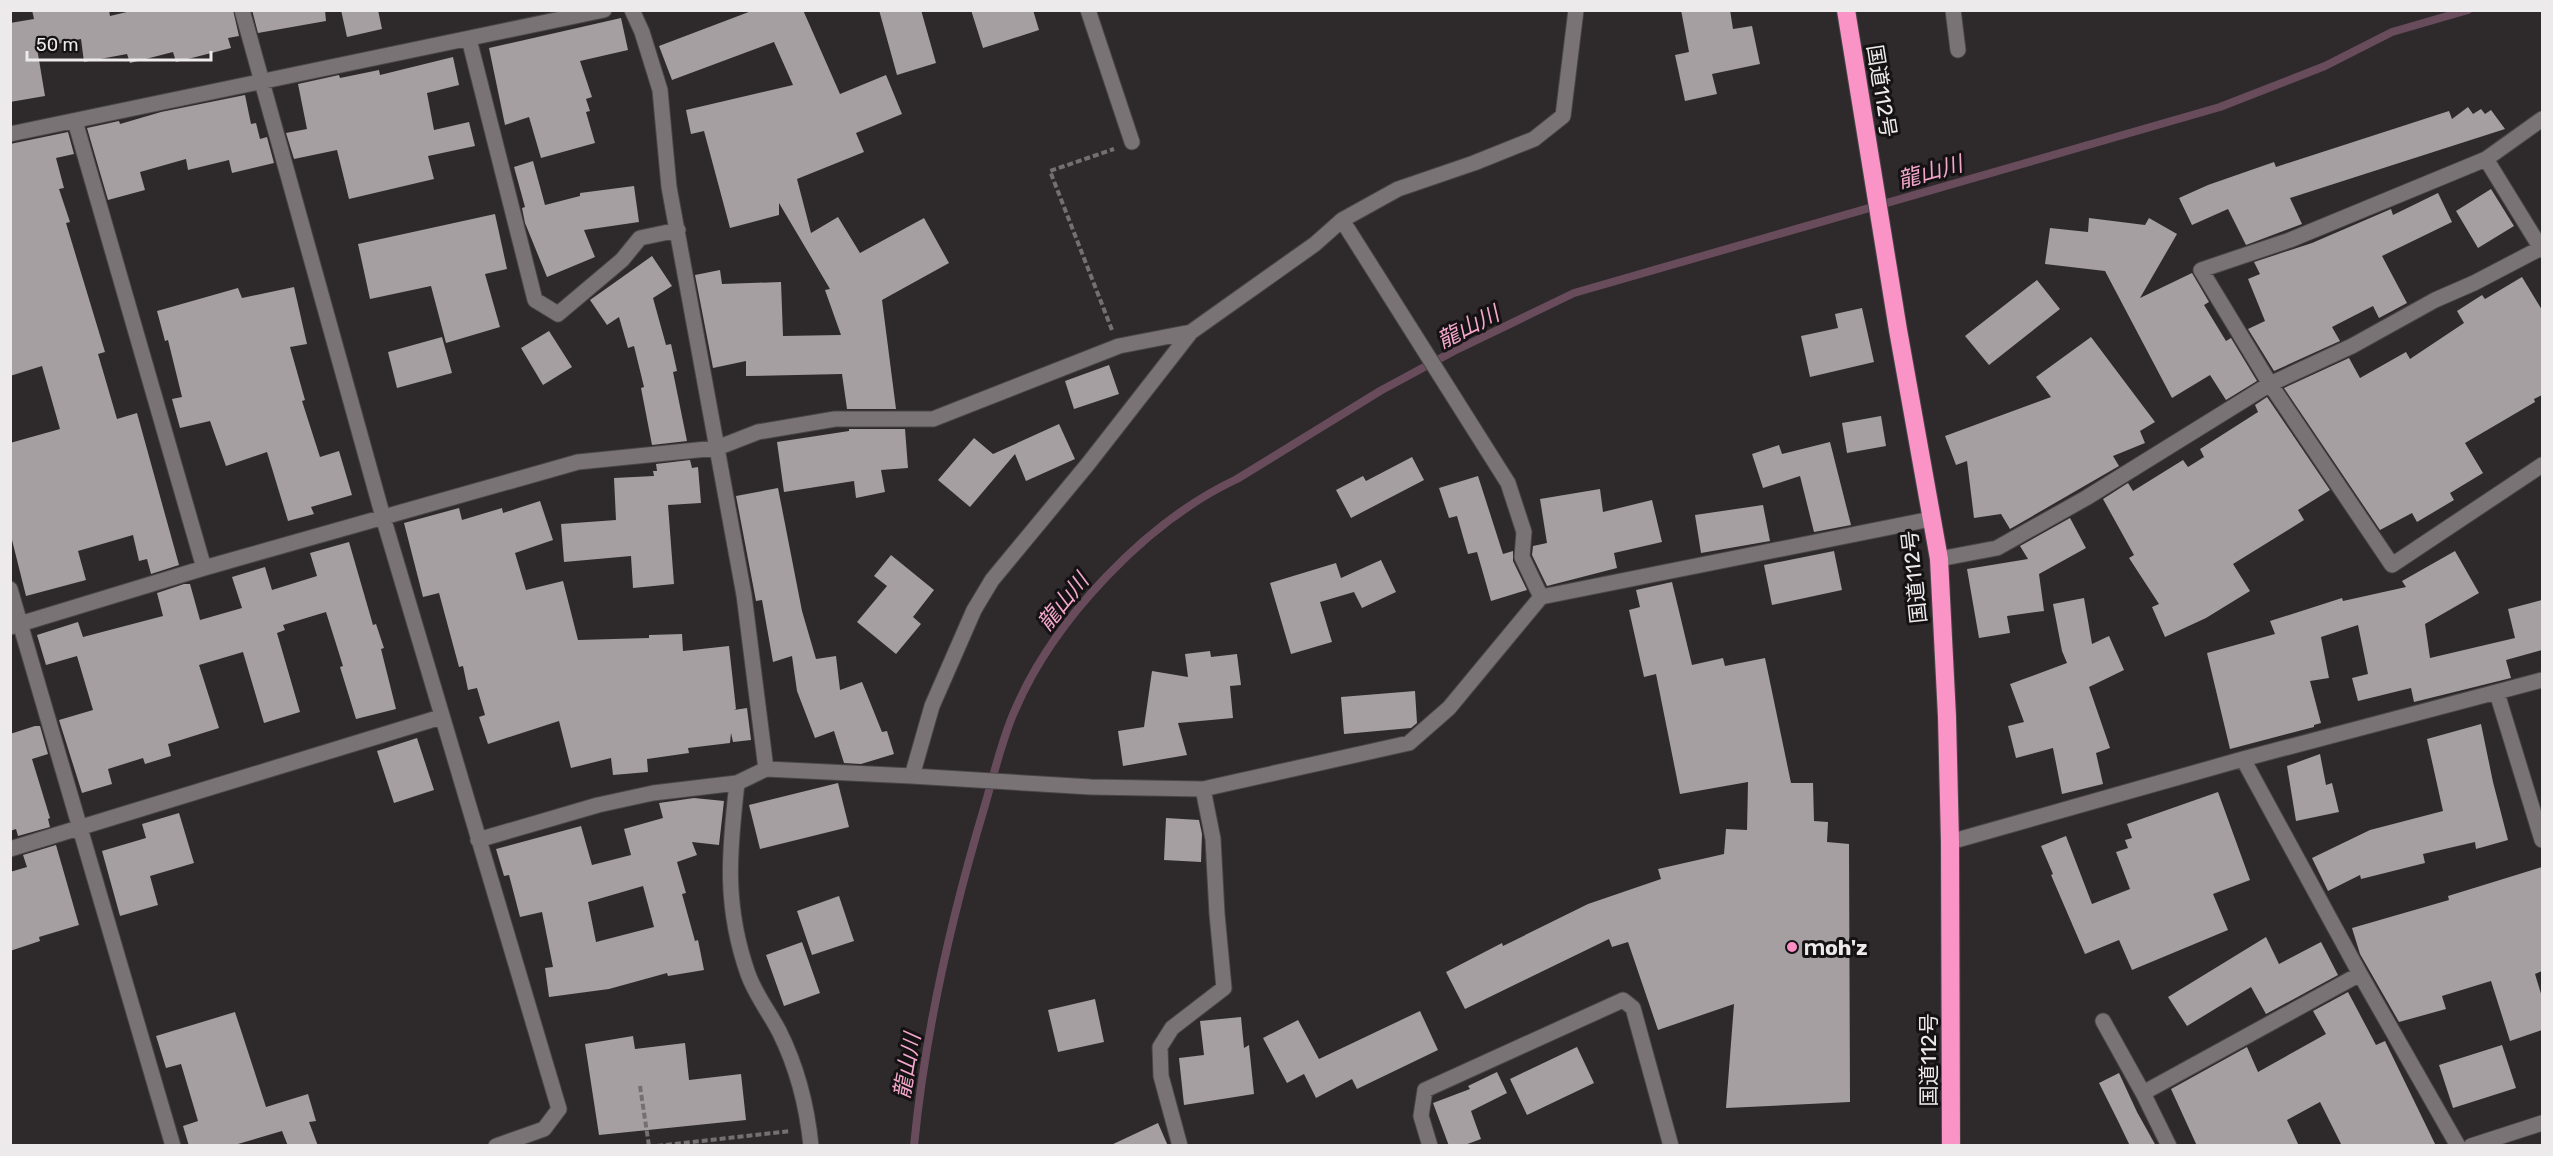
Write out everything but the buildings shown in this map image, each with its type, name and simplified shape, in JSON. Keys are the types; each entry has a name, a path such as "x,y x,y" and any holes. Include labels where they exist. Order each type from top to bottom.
{"highway":[{"name":"国道112号","path":"1846,10 1939,559 1947,717 1950,842 1948,1145"}],"street":[{"path":"242,10 383,517 559,1109 544,1129 502,1145"},
{"path":"10,134 604,10"},
{"path":"632,10 642,32 660,90 669,187 744,595 766,769"},
{"path":"1088,10 1132,142"},
{"path":"912,776 932,706 974,610 992,580 1088,464 1191,332 1315,244 1341,220 1398,189 1534,139 1563,116 1576,10"},
{"path":"1953,10 1958,50"},
{"path":"469,39 535,300 558,314 622,260 640,238 678,230"},
{"path":"2542,119 2486,159 2290,240 2201,270 2270,384 2392,565 2542,465"},
{"path":"75,121 204,568"},
{"path":"1939,559 1997,548 2086,498 2270,384 2352,346 2435,300 2542,249 2486,159"},
{"path":"1341,220 1356,240 1508,483 1524,532 1522,557 1541,597"},
{"path":"16,626 204,568 578,462 717,448 758,432 835,419 933,419 1119,346 1191,332"},
{"path":"478,840 598,805 653,793 737,783 766,769 1091,787 1203,789 1409,743 1449,708 1541,597 1931,519"},
{"path":"10,589 16,626 80,828 173,1146"},
{"path":"1950,842 2243,759 2542,680"},
{"path":"2497,693 2542,840"},
{"path":"10,849 441,717"},
{"path":"2243,759 2360,974 2458,1146"},
{"path":"737,783 729,851 732,907 749,976 780,1034 805,1099 811,1146"},
{"path":"1180,1146 1161,1076 1160,1047 1172,1028 1224,988 1216,914 1213,839 1203,789"},
{"path":"2143,1093 2360,974"},
{"path":"1430,1146 1421,1116 1425,1090 1623,1000 1633,1008 1671,1146"},
{"path":"2103,1021 2169,1146"},
{"path":"2471,1146 2542,1122"}],"path":[{"path":"1119,346 1050,171 1132,142"},
{"path":"640,1086 649,1146"},
{"path":"657,1146 809,1129"}],"waterway":[{"name":"龍山川","path":"914,1146 925,1060 941,974 973,847 1010,721 1032,676 1053,641 1079,608 1107,576 1170,520 1203,497 1237,479 1380,391 1454,351 1574,293 2220,107 2325,66 2392,32 2468,10"}],"place":[{"name":"ｍoh'z","path":"1792,947"}]}
